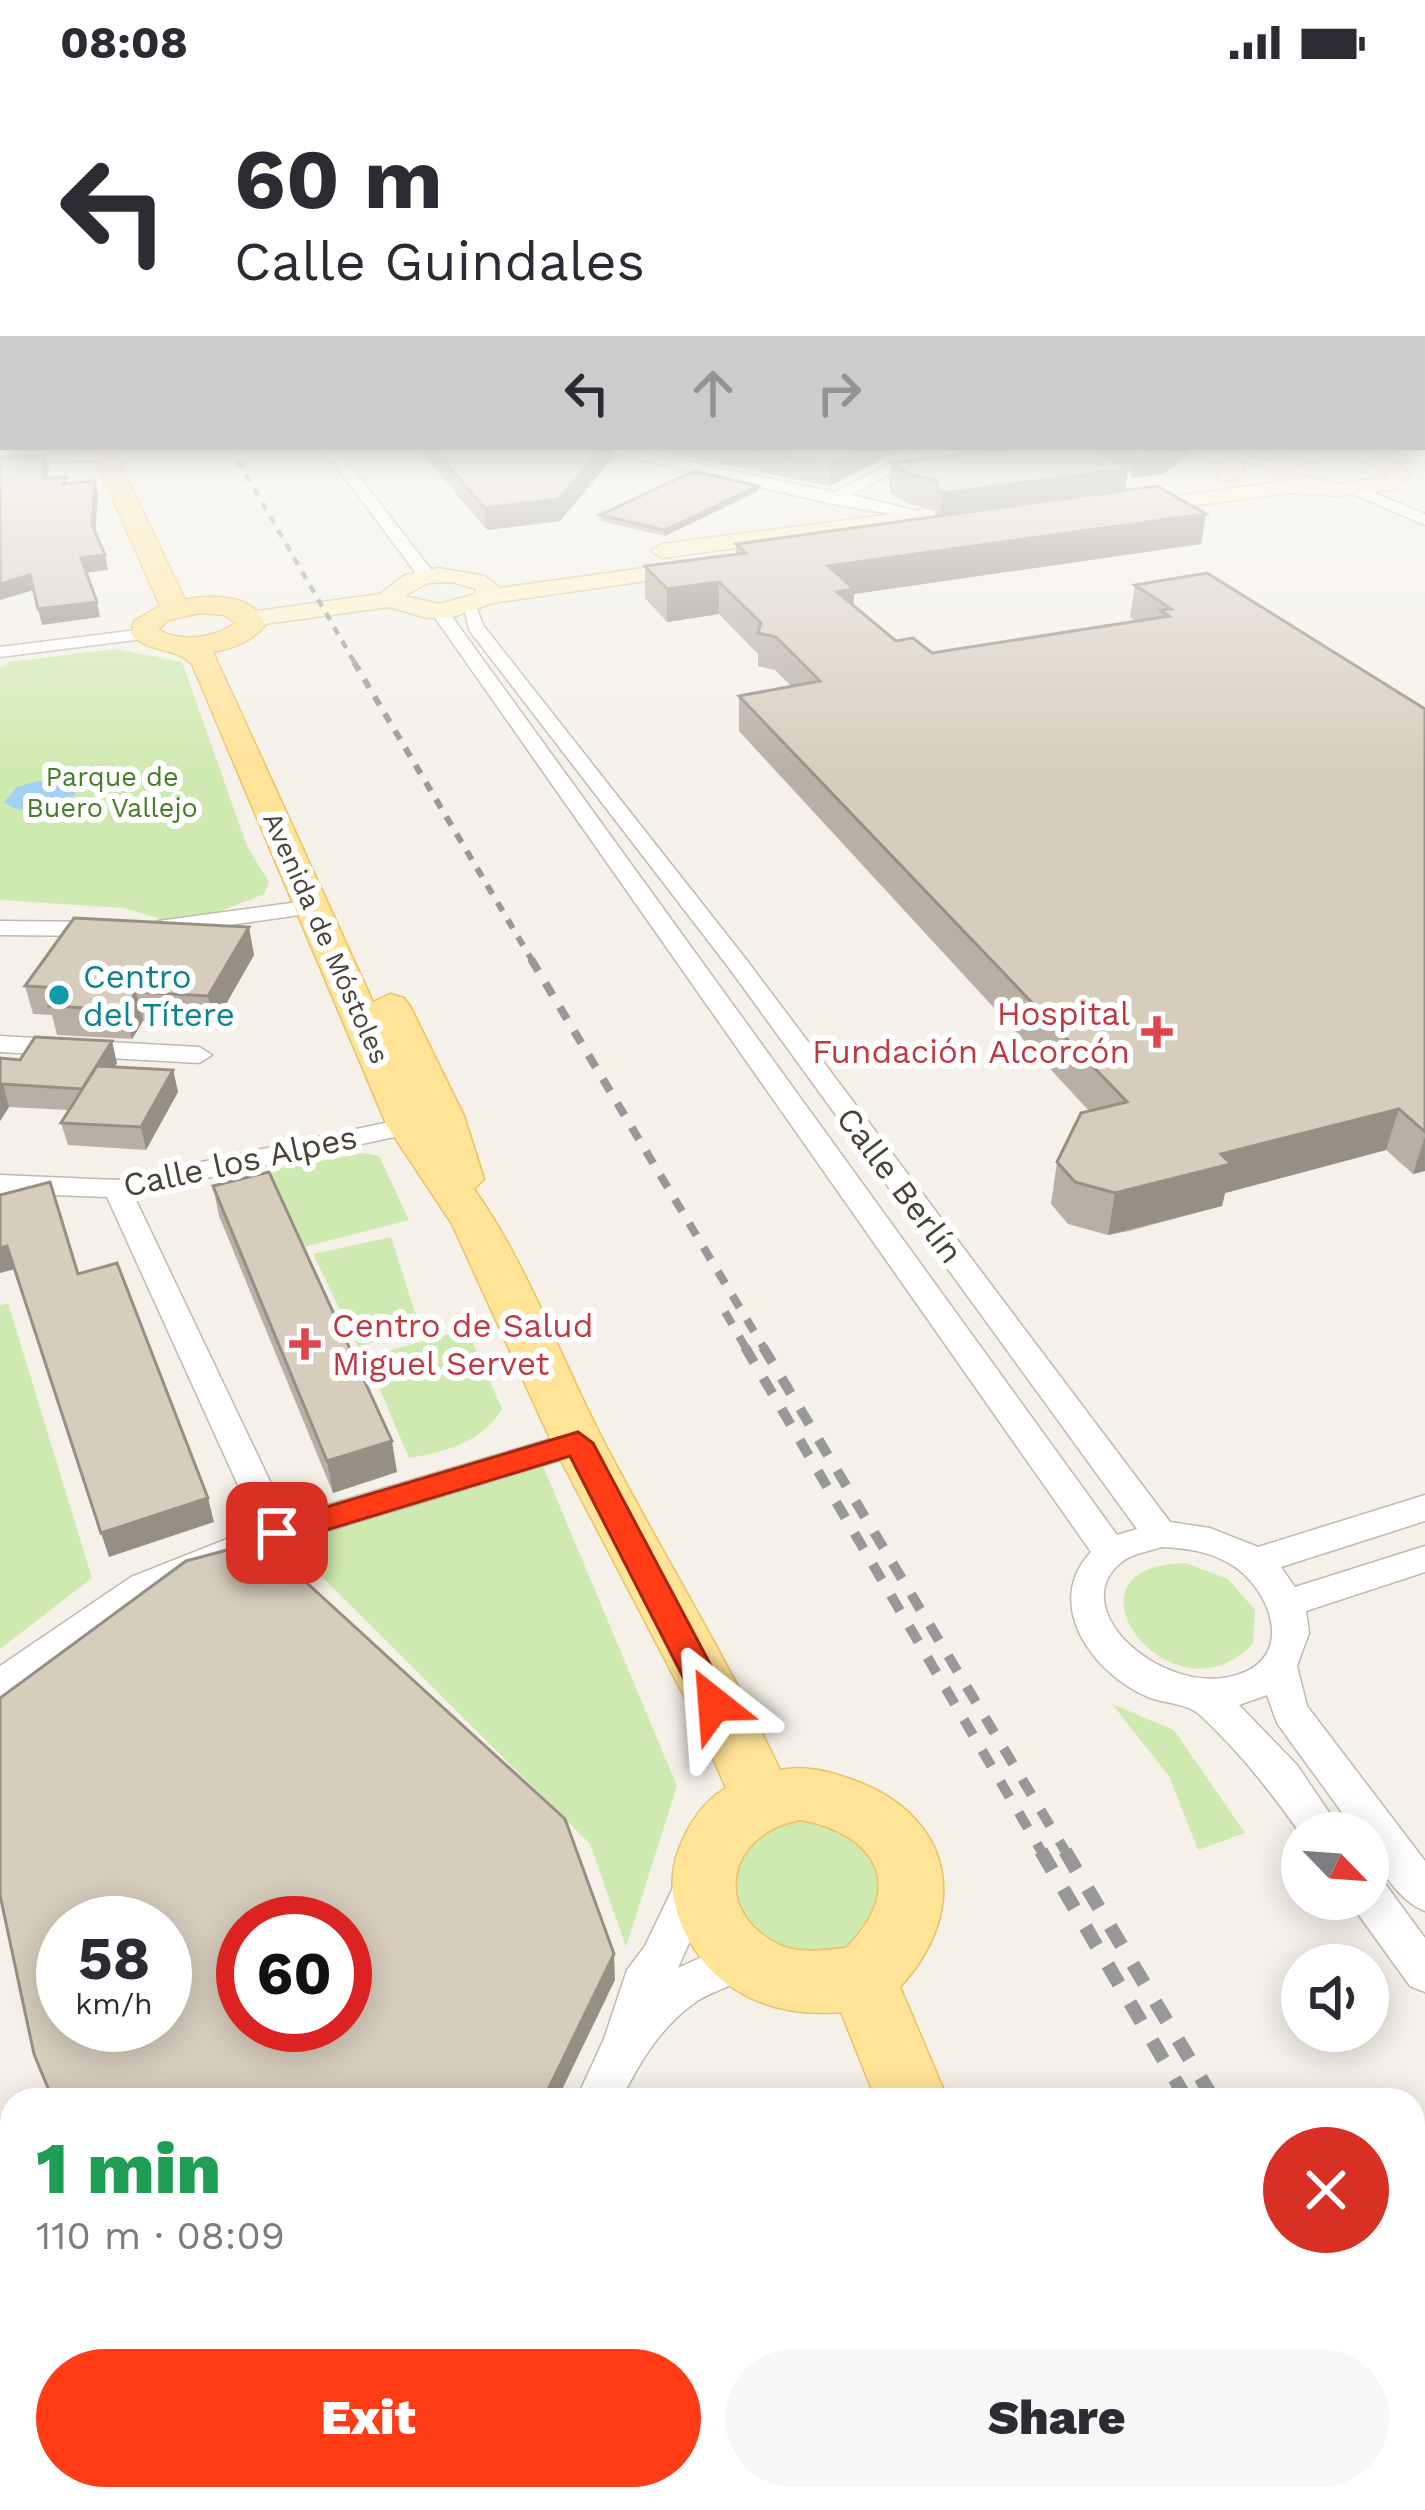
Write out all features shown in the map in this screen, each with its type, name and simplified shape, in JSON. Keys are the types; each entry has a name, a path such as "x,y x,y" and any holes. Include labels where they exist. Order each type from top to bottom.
{"main road":[{"name":"Avenida de Móstoles","path":"165,549 208,624 442,1116 475,1224 578,1443 723,1713 764,1800"},
{"name":"Avenida de Móstoles","path":"208,624 205,661 408,1126 475,1224"},
{"path":"145,634 161,643 208,624"},
{"path":"800,1793 832,1796 862,1808 887,1828 904,1854 913,1883 909,1916 893,1946 862,1978 824,1982 780,1978 740,1958 715,1932 703,1900 704,1868 716,1838 739,1814 764,1800 800,1793"},
{"path":"862,1978 907,2088"}],"street":[{"path":"406,549 427,576 475,594 830,549"},
{"path":"208,624 393,599 409,608 439,611 538,568 675,549"},
{"path":"538,568 532,580 558,586"},
{"path":"393,599 397,587 427,576"},
{"name":"Calle Berlín","path":"475,594 475,626 693,905 1160,1534"},
{"name":"Calle Berlín","path":"439,611 1110,1552"},
{"path":"0,652 145,634"},
{"path":"0,928 170,928 313,907"},
{"path":"0,1044 199,1055"},
{"name":"Calle los Alpes","path":"0,1184 117,1189 408,1126"},
{"path":"117,1189 277,1533"},
{"path":"0,1686 144,1586 277,1533 578,1443"},
{"path":"1254,1562 1425,1508"},
{"path":"1160,1534 1209,1540 1254,1562 1288,1603 1291,1648 1280,1667 1260,1683 1235,1693 1205,1695 1148,1681 1104,1648 1085,1606 1087,1585 1110,1552 1160,1534"},
{"path":"1288,1603 1425,1559"},
{"path":"1280,1667 1290,1712 1425,1893"},
{"path":"1205,1695 1283,1777 1308,1812"},
{"path":"604,2088 625,2044 642,1984 660,1960 704,1868"},
{"path":"1387,1920 1425,1972"},
{"path":"625,2044 678,1989 740,1958"}],"green space":[{"name":"Parque de Buero Vallejo","path":"115,649 182,662 247,846 269,882 264,894 221,911 168,921 124,908 0,900 0,668 10,662"},
{"path":"364,1153 379,1156 409,1220 304,1247 265,1171"},
{"path":"391,1237 420,1328 358,1347 313,1254"},
{"path":"8,1303 92,1578 0,1649 0,1306"},
{"path":"467,1329 502,1409 484,1430 462,1444 409,1458 366,1357"},
{"path":"543,1466 677,1786 626,1947 590,1844 290,1545 312,1534"},
{"path":"1186,1563 1228,1579 1255,1610 1253,1643 1222,1665 1190,1668 1160,1657 1137,1637 1125,1612 1126,1589 1145,1571"},
{"path":"1112,1704 1174,1730 1245,1833 1198,1850 1169,1776"},
{"path":"803,1819 849,1833 868,1851 881,1877 887,1894 852,1949 779,1953 741,1919 734,1878 743,1852 762,1834"}],"water":[{"path":"38,781 68,783 77,791 63,805 43,811 22,810 4,802 17,787"}],"building":[{"path":"0,549 102,549 105,555 81,558 97,602 38,609 30,575 0,584"},
{"path":"742,549 950,549 828,566 854,589 837,592 896,641 913,638 932,653 1169,616 1160,610 1171,609 1135,585 1207,573 1425,709 1425,1132 1399,1109 1221,1154 1231,1164 1115,1193 1075,1182 1057,1162 1081,1113 1127,1102 739,696 820,681 776,637 758,633 761,623 719,582 667,589 645,566 746,553"},
{"path":"74,918 249,927 208,996 136,992 125,1010 49,1006 62,988 25,986"},
{"path":"35,1037 112,1041 82,1089 3,1084 0,1088 0,1058 20,1060"},
{"path":"97,1066 173,1070 141,1127 61,1123"},
{"name":"Centro de Salud Miguel Servet","path":"269,1172 392,1441 327,1461 213,1186"},
{"path":"50,1182 78,1274 117,1263 208,1498 101,1533 7,1246 0,1248 0,1195"},
{"path":"261,1541 565,1819 614,1954 549,2088 48,2088 34,2054 0,1895 0,1698 186,1561"}],"railway":[{"path":"289,549 356,665"},
{"path":"354,662 533,962"},
{"path":"531,959 765,1350"},
{"path":"725,1312 747,1350"},
{"path":"745,1347 1043,1854"},
{"path":"763,1347 1067,1854"},
{"path":"1041,1851 1180,2088"},
{"path":"1065,1851 1207,2088"}],"place":[{"name":"Centro del Títere","path":"59,995"},
{"name":"Hospital Fundación Alcorcón","path":"1157,1032"},
{"name":"Centro de Salud Miguel Servet","path":"305,1344"}],"route":[{"path":"277,1533 578,1443 714,1704"}]}
